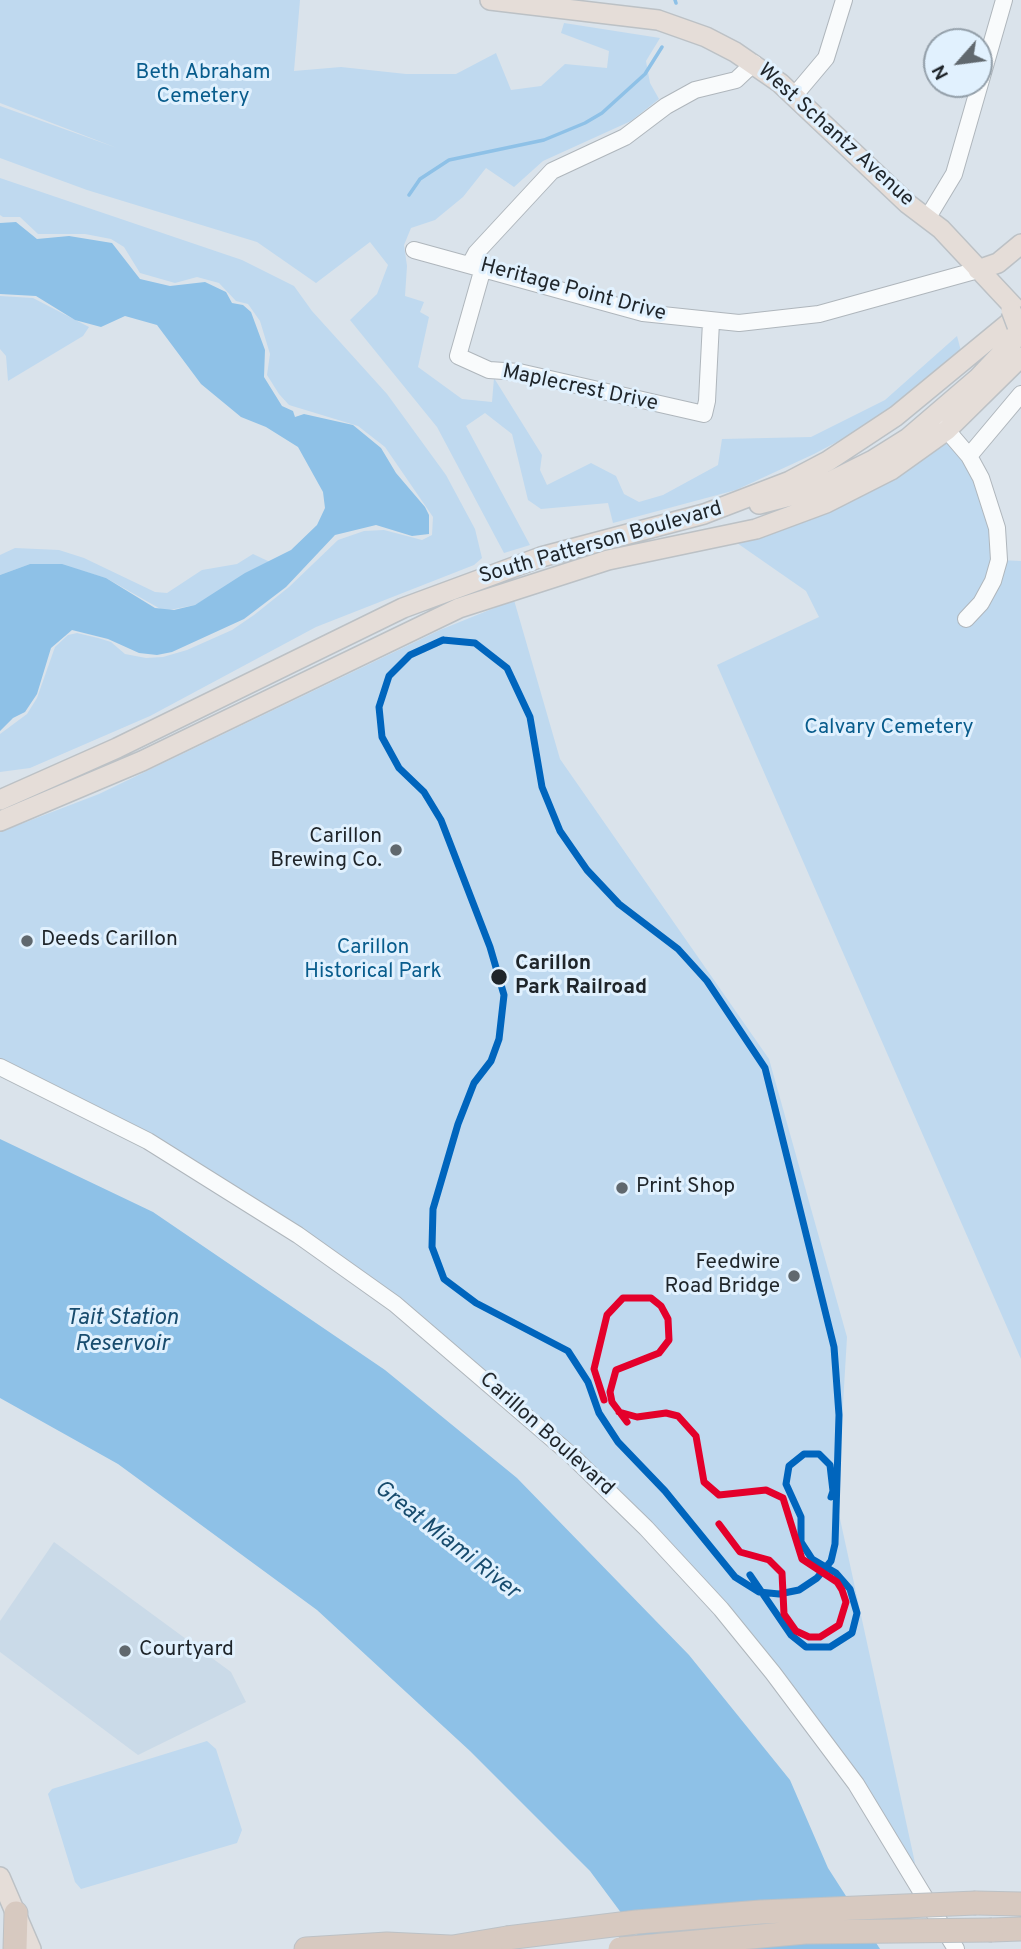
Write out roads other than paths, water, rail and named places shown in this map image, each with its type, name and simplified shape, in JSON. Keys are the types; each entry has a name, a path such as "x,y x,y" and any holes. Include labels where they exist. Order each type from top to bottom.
{"highway":[{"path":"306,1949 387,1944 445,1948 636,1922 761,1912 976,1903 1021,1904"},
{"path":"15,1949 16,1913"},
{"path":"620,1949 805,1931 1021,1929"}],"main road":[{"name":"West Schantz Avenue","path":"490,0 590,5 680,26 754,63 794,96 908,204 928,217 1015,312"},
{"path":"978,270 998,263 1021,244"},
{"path":"741,503 765,504 833,480 941,423 1014,340 1015,312"},
{"name":"South Patterson Boulevard","path":"0,800 117,748 403,608 541,557 741,503 790,481 867,437 1015,312"},
{"name":"South Patterson Boulevard","path":"0,821 142,761 459,608 608,560 756,530 790,518 873,480 1021,357"},
{"path":"0,1877 31,1949"}],"street":[{"path":"794,96 826,58 844,0"},
{"path":"928,217 954,174 1004,0"},
{"path":"476,266 476,253 552,171 625,137 660,110 695,90 736,80 754,63"},
{"name":"Heritage Point Drive","path":"414,250 643,313 711,322 754,323 819,314 978,270"},
{"name":"Maplecrest Drive","path":"476,266 457,356 489,370 519,372 704,414 708,401 711,322"},
{"path":"969,456 1021,394"},
{"path":"941,423 969,456 992,507 999,560 981,603 966,619"},
{"name":"Carillon Boulevard","path":"0,1067 148,1140 298,1235 395,1304 571,1455 646,1528 721,1609 773,1673 856,1784 957,1949"}],"water":[{"path":"16,222 37,239 69,236 112,243 140,279 170,286 205,282 226,292 232,303 243,305 251,312 265,350 264,377 282,406 293,411 295,417 304,414 353,425 381,448 396,473 425,507 429,515 429,534 412,536 376,525 335,535 286,587 244,619 172,652 157,655 139,653 108,639 72,630 51,648 37,694 25,712 13,718 0,731 0,575 30,564 62,564 106,578 155,608 174,610 195,605 245,573 291,550 317,525 325,508 323,492 298,447 266,427 241,417 201,384 157,325 125,316 101,327 75,320 36,296 0,294 0,223"},
{"name":"Tait Station Reservoir","path":"0,1139 153,1212 385,1370 517,1478 689,1655 790,1780 828,1868 880,1949 648,1949 590,1871 470,1751 317,1610 118,1464 0,1398"}],"waterway":[{"path":"409,195 420,179 449,160 544,140 585,123 602,113 645,74 662,47"}],"place":[{"name":"Carillon Brewing Co.","path":"396,850"},
{"name":"Deeds Carillon","path":"27,941"},
{"name":"Carillon Park Railroad","path":"499,977"},
{"name":"Print Shop","path":"622,1188"},
{"name":"Feedwire Road Bridge","path":"794,1276"},
{"name":"Courtyard","path":"125,1651"}],"park label":[{"name":"Beth Abraham Cemetery","path":"203,86"},
{"name":"Calvary Cemetery","path":"889,729"},
{"name":"Carillon Historical Park","path":"373,961"}],"water label":[{"name":"Great Miami River","path":"446,1541"}]}
